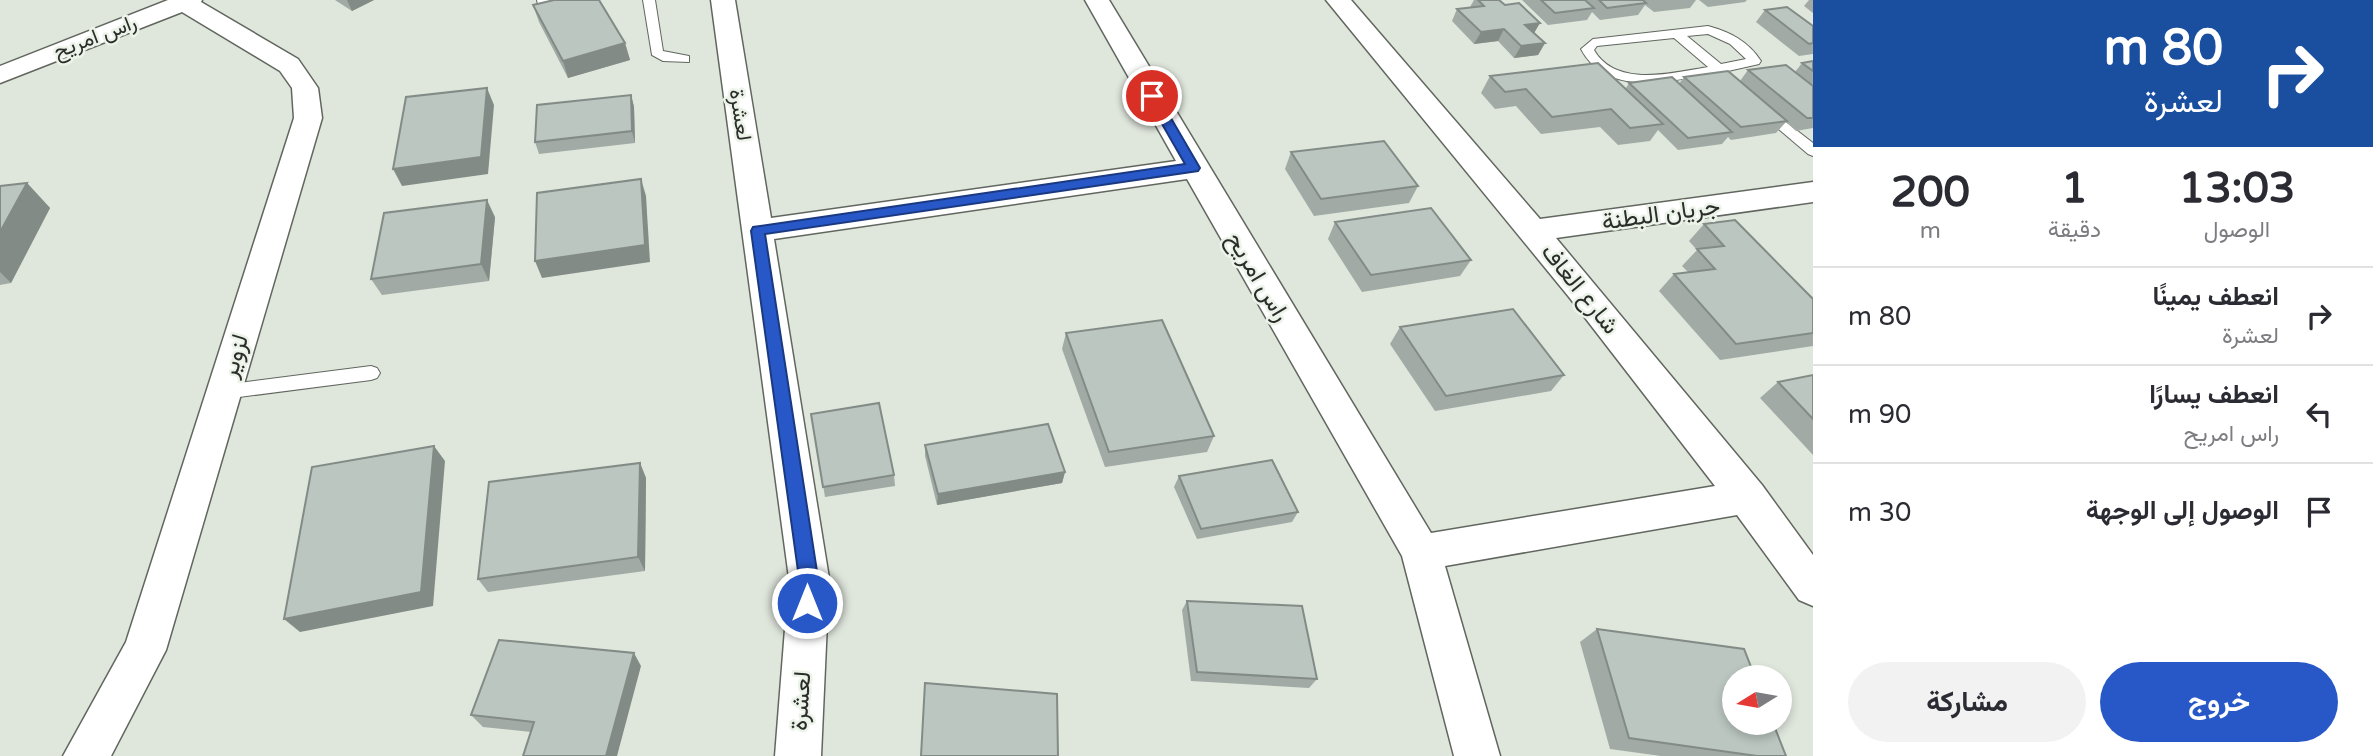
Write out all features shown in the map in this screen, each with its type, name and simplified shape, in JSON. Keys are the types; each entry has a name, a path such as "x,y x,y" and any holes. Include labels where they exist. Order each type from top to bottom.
{"street":[{"name":"لعشرة","path":"723,0 808,578 798,756"},
{"name":"راس امريح","path":"1097,0 1193,168 1422,552 1477,756"},
{"name":"شارع الغاف","path":"1338,0 1533,231 1748,497 1813,587"},
{"name":"راس امريح","path":"0,75 187,1"},
{"name":"لزوير","path":"86,756 145,650 308,118 305,88 289,65 187,1"},
{"path":"758,231 1193,168"},
{"name":"جريان البطنة","path":"1533,231 1800,194 1813,219"},
{"path":"1422,552 1748,497"}],"lane":[{"path":"649,0 657,52 663,57 684,59"},
{"path":"1708,30 1719,33 1751,55 1754,61 1638,78 1618,76 1591,58 1587,49 1593,43 1677,34 1708,30"},
{"path":"1677,34 1736,85"},
{"path":"1755,101 1813,151"},
{"path":"224,392 371,373"}],"building":[{"path":"554,0 599,0 625,43 563,61 533,5"},
{"path":"1478,0 1499,0 1505,5 1519,3 1540,23 1525,25 1545,43 1521,46 1504,29 1481,32 1457,9 1484,6"},
{"path":"1541,0 1585,0 1594,8 1555,13"},
{"path":"1599,0 1643,0 1646,3 1607,8"},
{"path":"1787,7 1813,26 1813,43 1809,44 1765,10"},
{"path":"1813,61 1813,71 1802,63"},
{"path":"1598,63 1663,124 1630,128 1611,109 1552,117 1526,89 1505,92 1490,76"},
{"path":"1786,65 1813,86 1813,118 1807,118 1748,70"},
{"path":"1728,71 1787,121 1741,127 1684,77"},
{"path":"1672,77 1732,132 1688,138 1629,83"},
{"path":"487,88 481,157 393,169 406,97"},
{"path":"631,95 632,131 535,142 537,105"},
{"path":"1384,141 1418,186 1321,199 1291,152"},
{"path":"641,179 645,245 535,261 537,193"},
{"path":"27,183 0,232 0,186"},
{"path":"487,200 481,264 371,279 384,213"},
{"path":"1431,208 1471,260 1371,275 1335,222"},
{"path":"1735,220 1813,299 1813,333 1736,344 1674,274 1715,269 1697,249 1724,246 1704,224"},
{"path":"1513,309 1564,375 1446,396 1400,327"},
{"path":"1162,320 1214,436 1109,452 1066,333"},
{"path":"1813,375 1813,419 1778,382"},
{"path":"879,403 894,475 823,487 811,414"},
{"path":"1048,424 1065,472 938,494 925,445"},
{"path":"434,446 421,592 284,619 312,467"},
{"path":"1272,460 1298,512 1201,529 1179,476"},
{"path":"640,463 638,557 478,579 489,482"},
{"path":"1187,601 1302,606 1317,679 1197,672"},
{"path":"1597,629 1744,649 1750,665 1722,665 1722,735 1778,735 1786,756 1757,756 1629,738"},
{"path":"499,640 634,653 606,756 523,756 534,722 471,715"},
{"path":"925,683 1057,694 1058,756 921,756"}],"route":[{"path":"807,603 808,578 758,231 1193,168 1152,96"}]}
